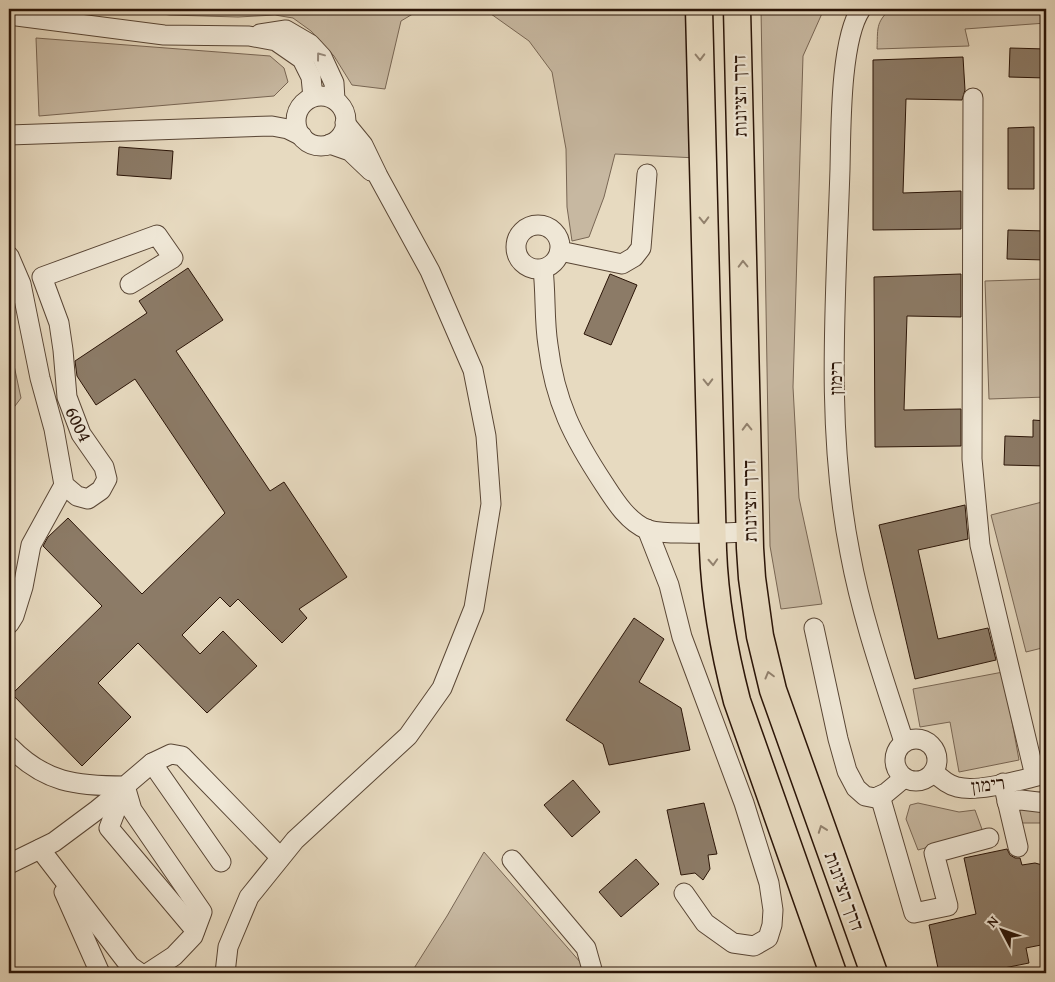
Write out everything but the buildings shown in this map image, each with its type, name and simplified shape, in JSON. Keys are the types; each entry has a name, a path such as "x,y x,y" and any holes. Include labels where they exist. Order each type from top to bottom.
{"highway":[{"name":"דרך הציונות","path":"699,9 712,534 714,581 718,614 737,701 834,973"},
{"name":"דרך הציונות","path":"737,9 750,532 752,578 756,609 760,636 773,690 874,973"}],"street":[{"name":"רימון","path":"861,9 850,39 842,95 834,385 836,430 842,500 850,554 868,628 904,742"},
{"path":"9,15 164,35 249,36 276,41 302,59 311,77 307,102 296,122 302,136"},
{"path":"249,36 270,31 286,30 310,44 322,57 334,83 335,100"},
{"path":"225,973 228,947 249,897 295,840 408,736 442,688 474,608 491,504 486,436 473,370 430,272 363,145 346,122 341,106 329,97 321,96 286,114 245,127"},
{"path":"973,98 973,468 980,545 1041,775"},
{"path":"330,144 342,134 346,122"},
{"path":"9,135 245,127 280,128 288,129 314,144 330,144 350,151 378,176"},
{"path":"560,251 622,264 634,257 641,248 647,174"},
{"path":"532,225 541,225 549,228 556,234 560,242 560,251 557,259 551,266 534,270 526,267 519,261 515,244 518,235 524,229 532,225"},
{"path":"21,284 157,235 174,258 130,284"},
{"name":"6004","path":"9,256 21,284 40,378 54,429 64,485 77,496 88,499 101,490 107,479 104,467 81,434 67,397 64,350 59,323 42,278"},
{"path":"543,269 552,374 563,410 572,432 618,506 631,519 646,529 660,532 712,534 750,532"},
{"path":"9,624 14,616 23,587 31,545 64,485"},
{"path":"646,529 668,585 682,637 744,803 769,883 773,910 772,925 768,938 754,946 732,943 706,922 684,893"},
{"path":"814,628 838,739 847,772 856,788 864,796 876,798 886,793 904,778"},
{"path":"917,738 931,744 938,761 934,772 922,781 910,781 904,778 898,773 894,762 898,748 904,742 917,738"},
{"path":"9,746 23,761 50,777 87,786 125,786"},
{"path":"9,864 54,842 97,810 152,763 171,754 182,756 280,858"},
{"path":"152,763 221,862"},
{"name":"רימון","path":"934,772 942,780 957,787 970,788 1041,775"},
{"path":"1003,783 1018,847"},
{"path":"125,786 109,828 195,930"},
{"path":"125,786 132,810 202,912 193,936 174,956 148,973"},
{"path":"880,796 914,913 948,906 934,853 988,838"},
{"path":"1007,802 1020,800 1046,803"},
{"path":"40,849 130,966 140,973"},
{"path":"512,860 586,948 593,973"},
{"path":"52,865 100,973"}],"shaded area":[{"path":"123,9 421,9 401,21 385,89 352,85 334,56 311,31 293,18 275,15 238,17 170,15"},
{"path":"484,9 686,9 697,158 615,154 604,197 589,237 572,241 567,207 566,149 552,72 529,41"},
{"path":"761,9 824,9 803,56 793,387 799,498 822,604 781,609 770,546"},
{"path":"891,9 1046,9 1046,23 965,29 969,46 877,49 880,22"},
{"path":"36,38 270,56 284,68 288,82 274,96 39,116"},
{"path":"1046,279 1046,397 989,399 985,281"},
{"path":"9,342 21,398 9,414"},
{"path":"1046,501 1046,647 1026,652 991,515"},
{"path":"1003,672 1019,760 959,772 950,722 920,727 913,689"},
{"path":"1046,791 1046,824 1022,823 1014,796"},
{"path":"918,803 959,812 975,810 983,832 918,850 906,819 910,805"},
{"path":"484,852 581,963 582,973 411,973"}]}
